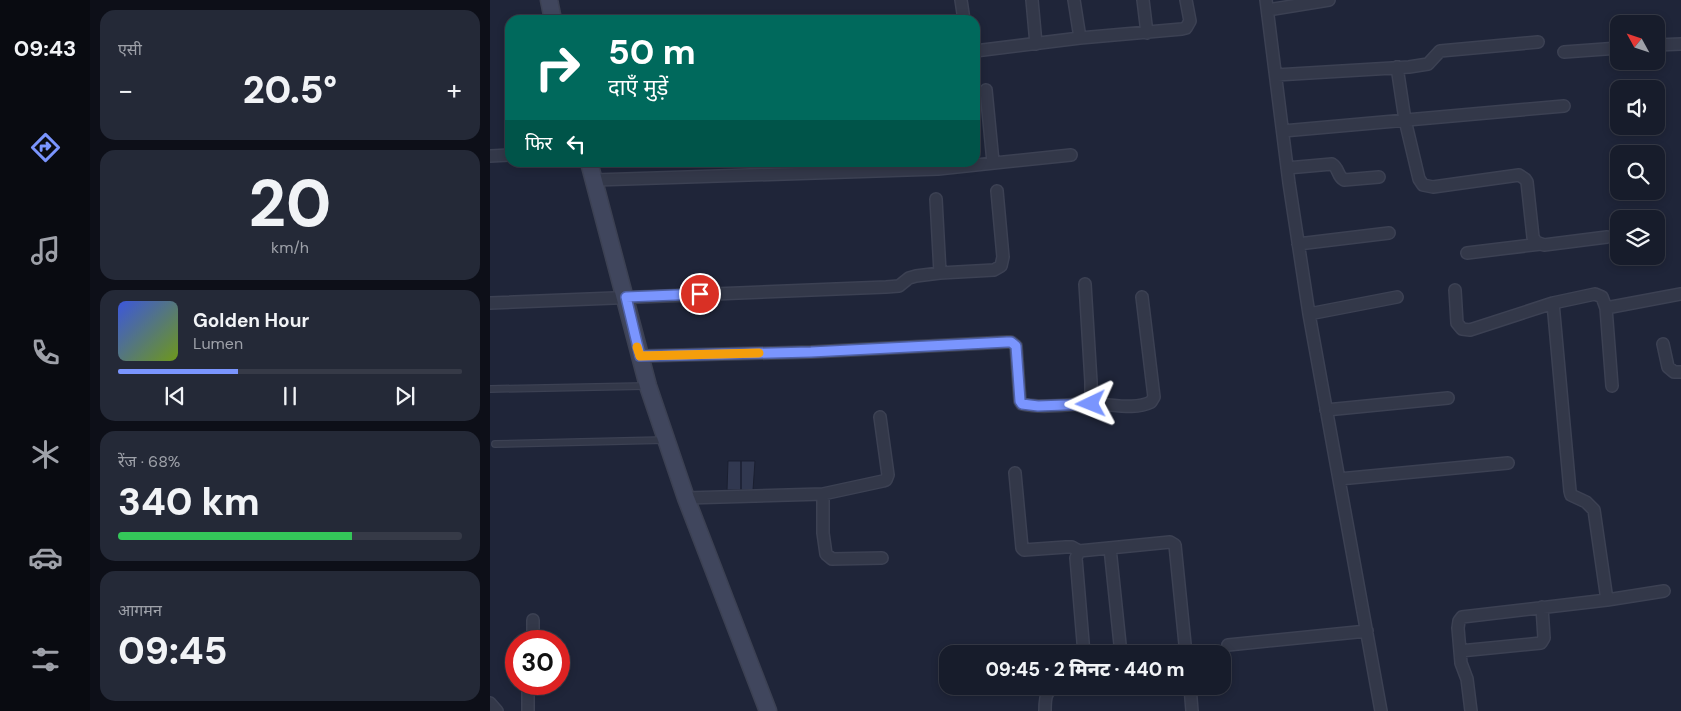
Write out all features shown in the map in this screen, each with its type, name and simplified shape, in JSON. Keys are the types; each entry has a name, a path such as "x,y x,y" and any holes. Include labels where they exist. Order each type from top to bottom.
{"main road":[{"path":"548,0 552,15"},
{"path":"591,167 648,386 686,498 768,711"}],"street":[{"path":"961,0 963,15"},
{"path":"1032,0 1036,44"},
{"path":"1074,0 1080,38"},
{"path":"1144,0 1147,33"},
{"path":"980,50 1080,38 1186,28 1190,22 1186,0"},
{"path":"1330,0 1267,5 1287,168 1308,314 1381,711"},
{"path":"1276,75 1428,64 1440,51 1538,42"},
{"path":"1665,45 1681,44"},
{"path":"1564,52 1610,49"},
{"path":"1397,67 1405,120 1419,179 1423,185 1433,187 1519,175 1527,182 1533,237 1536,242 1541,244"},
{"path":"986,90 993,162"},
{"path":"1283,131 1564,106"},
{"path":"490,156 505,155"},
{"path":"980,163 1072,155"},
{"path":"1287,168 1332,164 1337,168 1340,177 1344,180 1379,176"},
{"path":"595,180 913,167"},
{"path":"490,303 895,287 902,285 913,277 940,273 994,270 1001,266 1003,257 997,190"},
{"path":"936,199 940,273"},
{"path":"1298,244 1389,233"},
{"path":"1467,253 1607,237"},
{"path":"1085,284 1092,382 1091,404"},
{"path":"1454,290 1457,323 1465,330 1475,329 1553,303 1596,294 1602,297 1606,308 1612,386"},
{"path":"1606,308 1681,294"},
{"path":"640,356 811,352 1011,342 1016,346 1020,401 1022,404 1038,406 1149,404 1153,400 1142,297"},
{"path":"1308,314 1397,297"},
{"path":"1553,303 1570,491 1575,498 1586,502 1594,510 1607,600"},
{"path":"1663,344 1668,367 1674,372 1681,372"},
{"path":"1326,410 1448,398"},
{"path":"686,498 822,494 886,480 888,472 880,417"},
{"path":"1339,479 1508,463"},
{"path":"1015,473 1022,548 1024,550 1072,547 1079,551 1170,542 1175,545 1185,645"},
{"path":"822,494 823,533 826,554 832,559 882,558"},
{"path":"1110,548 1120,645"},
{"path":"1079,551 1076,558 1083,645"},
{"path":"1471,711 1467,680 1461,666 1458,628 1462,617 1607,600 1664,591"},
{"path":"1460,651 1539,644 1544,638 1542,607"},
{"path":"533,620 533,630"},
{"path":"1228,645 1367,631"},
{"path":"528,695 528,711"},
{"path":"1045,711 1046,695"},
{"path":"1191,695 1192,711"},
{"path":"490,703 497,711"}],"lane":[{"path":"490,389 648,386"},
{"path":"495,444 666,440"}],"building":[{"path":"728,461 741,461 741,490 727,490"},
{"path":"741,461 755,461 753,490 741,490"}],"slow traffic":[{"path":"637,347 640,356 759,353"}],"route":[{"path":"700,294 626,297 640,356 811,352 1011,342 1016,346 1020,401 1022,404 1038,406 1091,404"}]}
